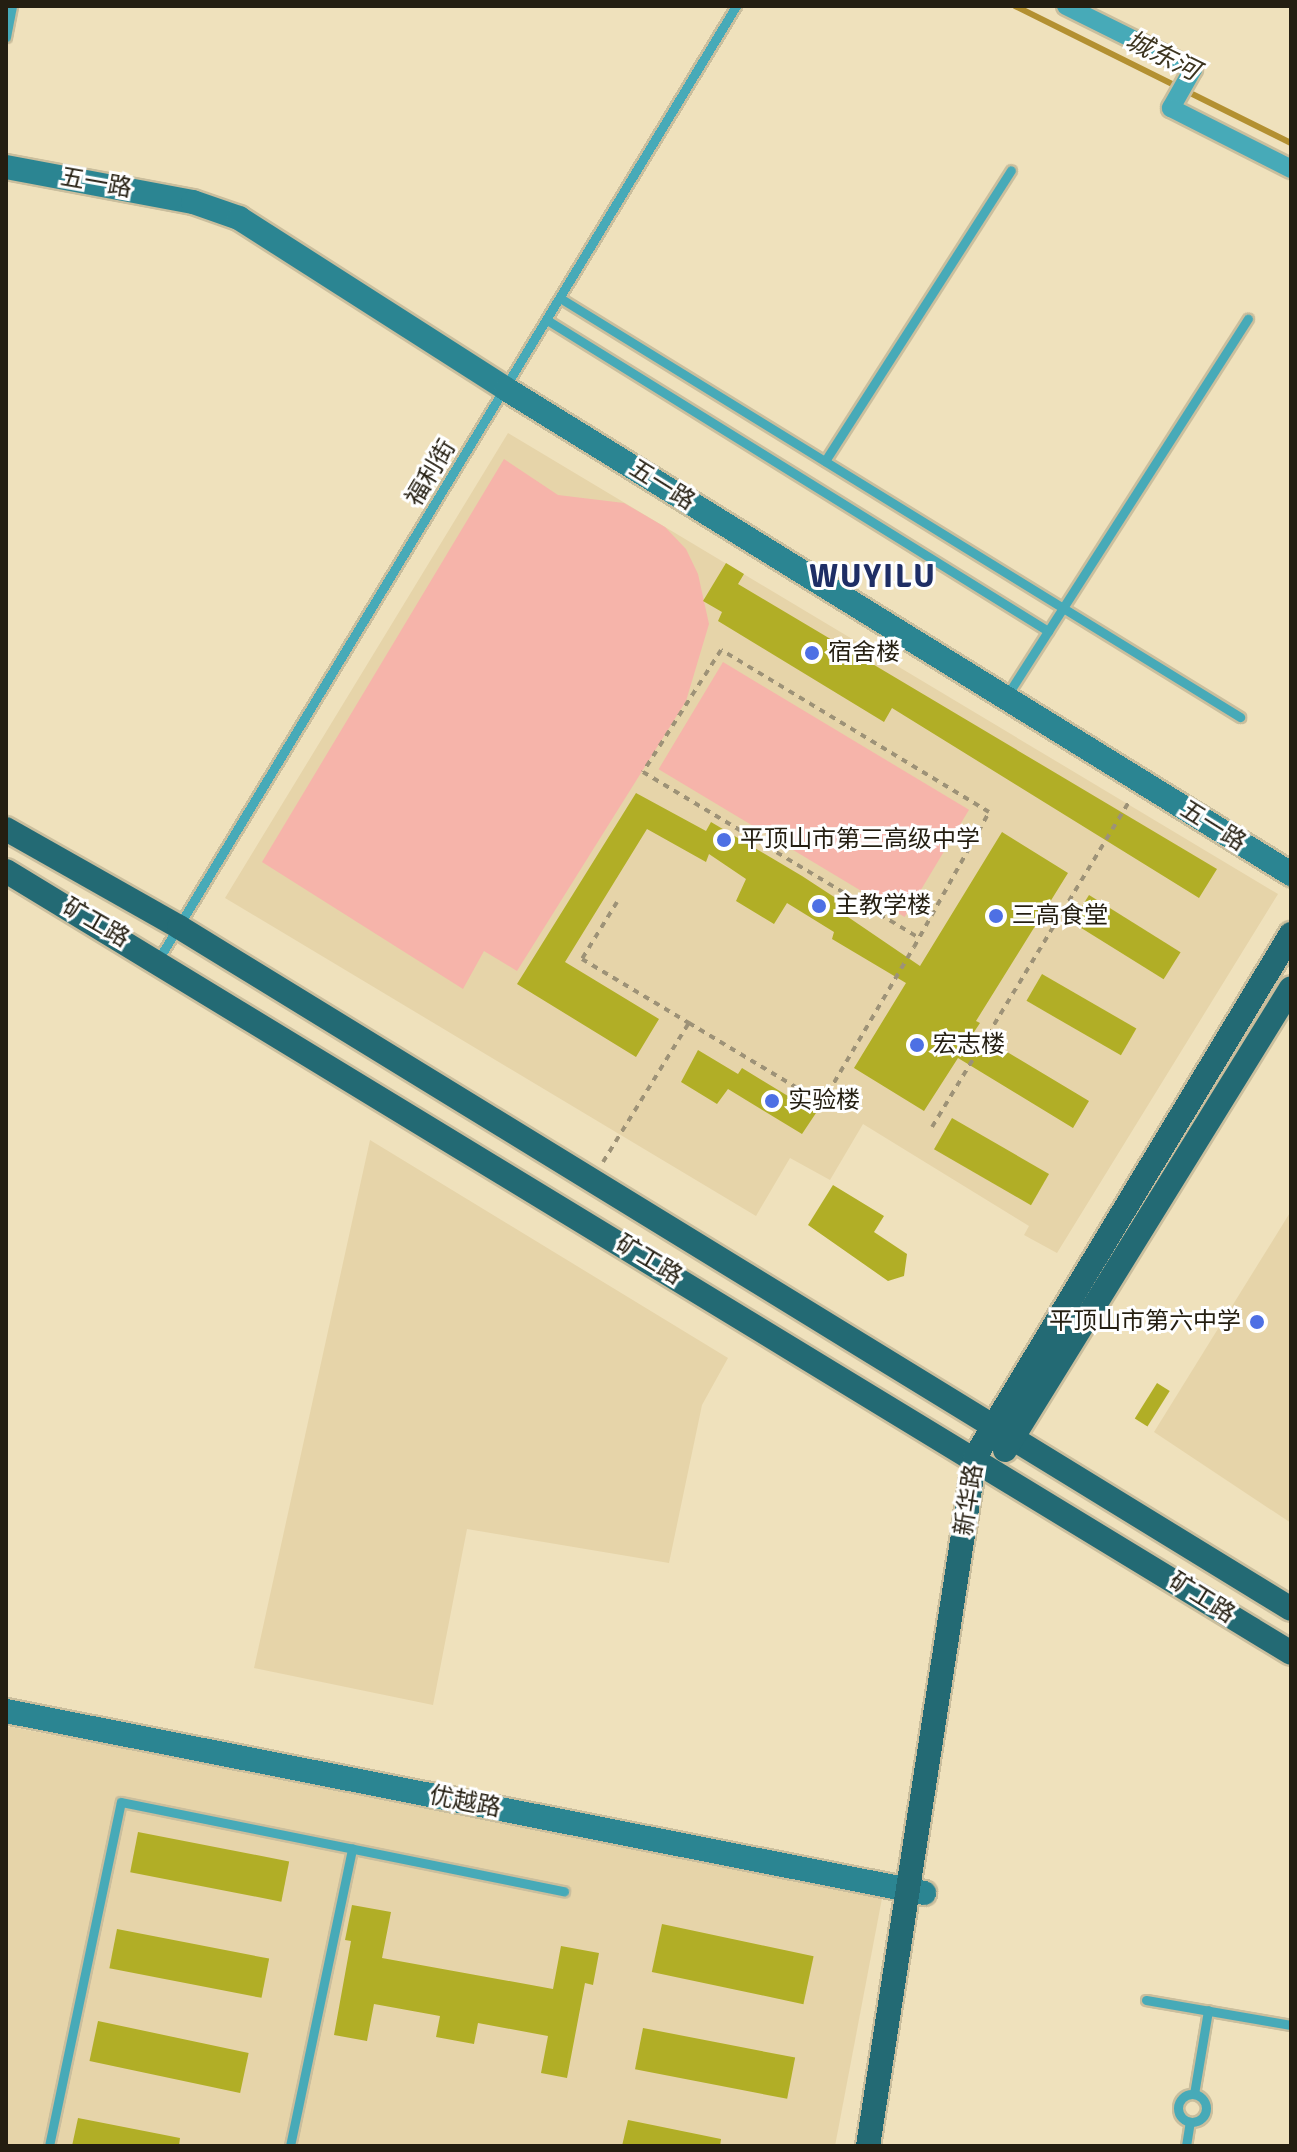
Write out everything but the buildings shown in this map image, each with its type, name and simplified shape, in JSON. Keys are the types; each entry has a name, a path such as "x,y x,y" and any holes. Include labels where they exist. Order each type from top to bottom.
{"main road":[{"name":"矿工路","path":"6,829 179,927 1291,1609"},
{"name":"矿工路","path":"6,871 158,960 1291,1653"},
{"name":"新华路","path":"881,2146 989,1426 1291,934"},
{"name":"新华路","path":"982,1462 1014,1440 1291,988"},
{"name":"新华路","path":"868,2146 917,1892"}],"street":[{"path":"1066,6 1193,69 1171,108 1291,169"},
{"name":"五一路","path":"6,167 193,202 239,218 506,389 1291,874"},
{"name":"优越路","path":"6,1711 917,1892"}],"lane":[{"path":"6,37 12,6"},
{"name":"福利街","path":"158,960 736,6"},
{"path":"825,461 1011,170"},
{"path":"560,298 1240,717"},
{"path":"1006,698 1248,319"},
{"path":"547,320 1048,631"},
{"path":"49,2146 121,1802 564,1891"},
{"path":"290,2146 352,1848"},
{"path":"1146,2000 1291,2025"},
{"path":"1190,2122 1199,2120 1207,2110 1194,2094 1208,2010"},
{"path":"1190,2122 1179,2113 1179,2103 1194,2094"},
{"path":"1186,2146 1190,2122"}],"path":[{"path":"617,902 582,959 822,1103 919,938 989,812 721,650 643,772 919,938"},
{"path":"932,1127 1128,804"},
{"path":"591,1181 689,1023"}],"shaded area":[{"name":"平顶山市第三高级中学","path":"508,433 1278,894 1057,1253 1024,1235 1029,1226 863,1124 830,1180 790,1158 756,1216 225,898"},
{"path":"504,459 558,495 624,503 665,527 686,549 698,574 709,624 686,701 517,971 484,951 463,989 262,862"},
{"path":"723,662 969,810 905,917 659,769"},
{"path":"370,1140 728,1358 702,1405 669,1563 467,1529 433,1705 254,1668"},
{"name":"平顶山市第六中学","path":"1291,1211 1291,1523 1154,1432"},
{"path":"6,1726 883,1893 835,2146 6,2146"}],"waterway":[{"name":"城东河","path":"1015,6 1291,143"}],"place":[{"name":"宿舍楼","path":"812,653"},
{"name":"平顶山市第三高级中学","path":"724,840"},
{"name":"主教学楼","path":"819,906"},
{"name":"三高食堂","path":"996,916"},
{"name":"宏志楼","path":"917,1045"},
{"name":"实验楼","path":"772,1101"},
{"name":"平顶山市第六中学","path":"1257,1322"}],"district":[{"name":"WUYILU","path":"873,577"}]}
